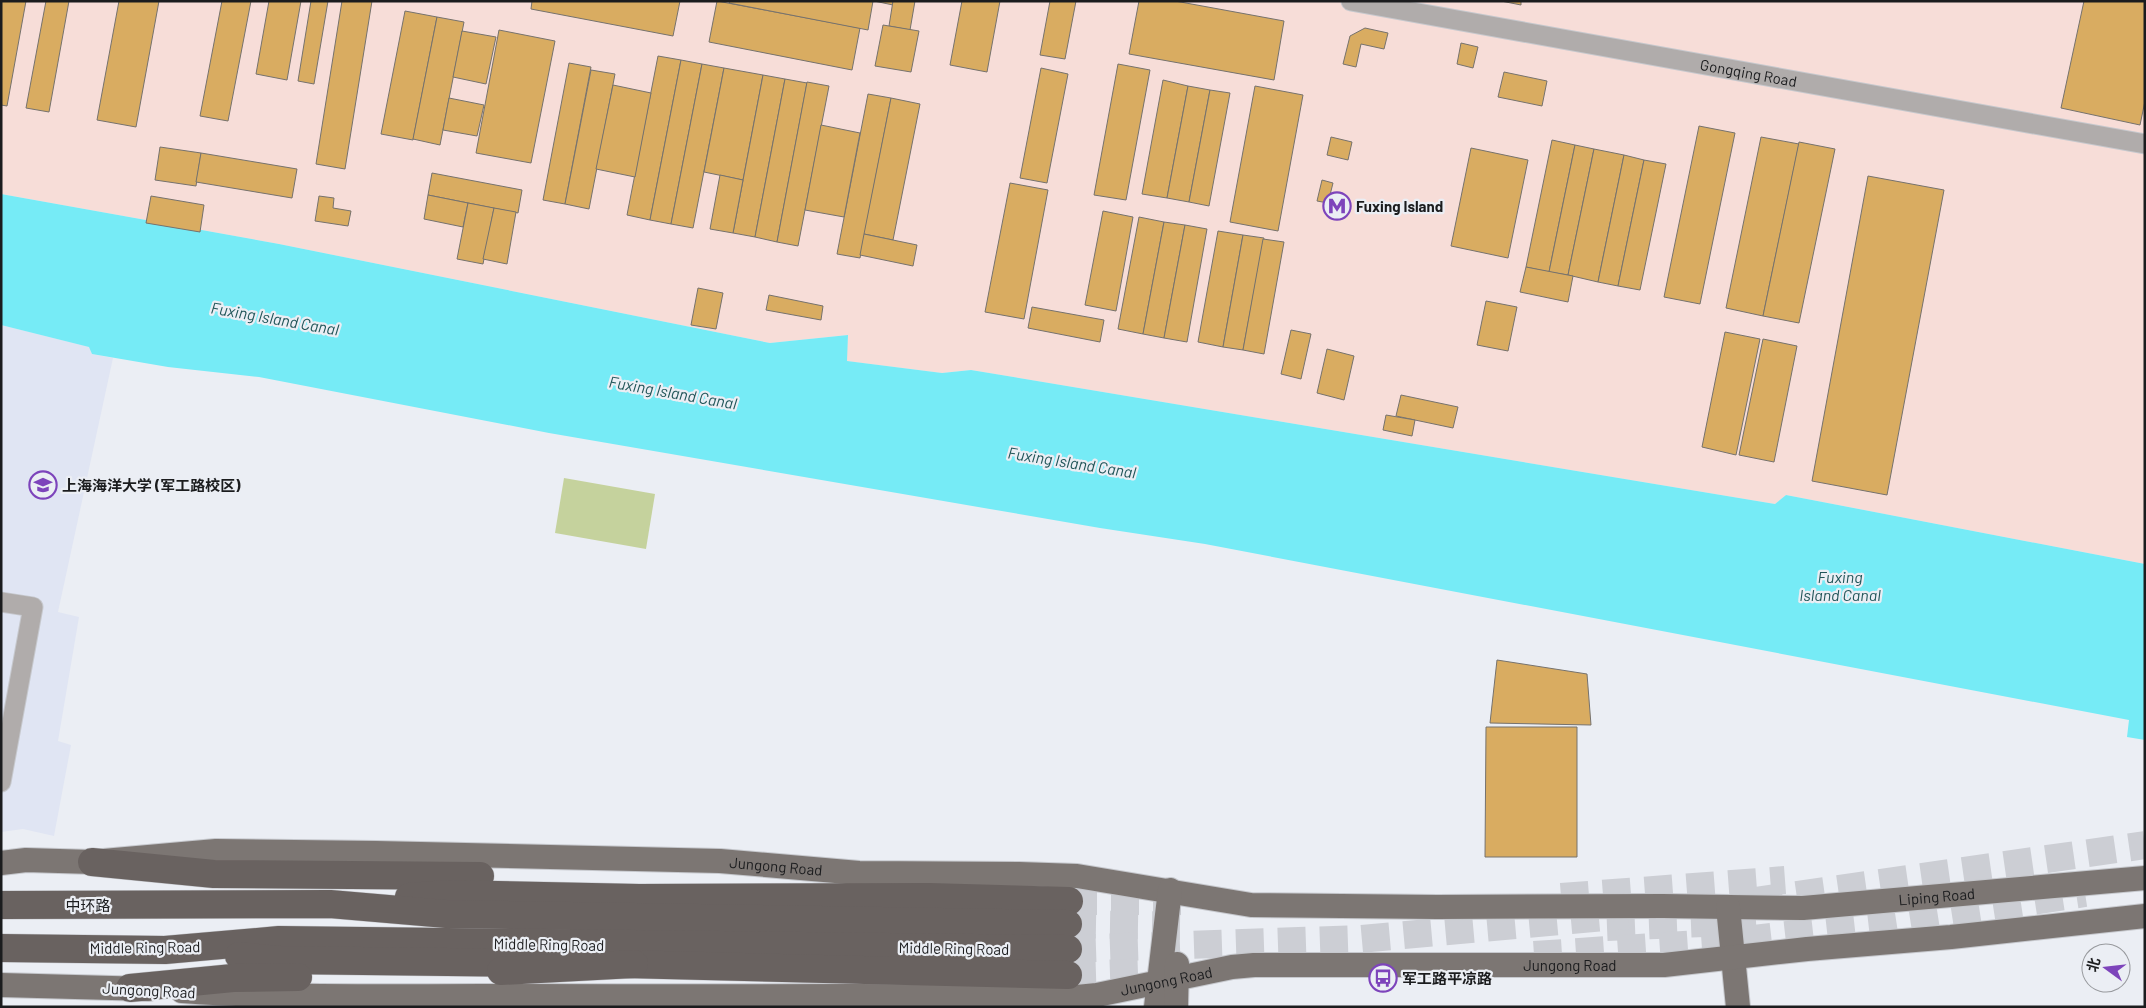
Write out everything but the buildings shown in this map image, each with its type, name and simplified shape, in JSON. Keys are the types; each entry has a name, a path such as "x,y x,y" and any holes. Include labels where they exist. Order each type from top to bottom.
{"highway":[{"path":"92,862 214,874 519,877 641,884 768,896"},
{"path":"330,904 448,894 639,898 768,896 929,897 1068,937"},
{"name":"Middle Ring Road","path":"176,905 330,904 446,914 1068,937"},
{"name":"中环路","path":"1,905 176,905"},
{"path":"130,988 233,978 435,974 634,964 1068,937"},
{"name":"Middle Ring Road","path":"1,948 165,950 279,940 635,946 1068,937"},
{"path":"165,950 279,960 634,964"}],"main road":[{"name":"Jungong Road","path":"1,863 26,860 92,862 216,851 720,861 859,874 1077,876 1251,905 1728,907"},
{"name":"Liping Road","path":"1728,907 1803,908 2145,878"},
{"path":"1170,890 1168,981 1176,1007"},
{"path":"1728,907 1738,1007"},
{"path":"1733,958 2145,916"},
{"name":"Jungong Road","path":"1,986 130,988 250,996 381,1001 837,994 1077,997 1168,981 1232,967 1254,965 1664,965 1733,958"},
{"path":"1156,1007 1168,981"}],"street":[{"name":"Gongqing Road","path":"1351,1 2145,144"},
{"path":"1,602 33,607 1,782"}],"shaded area":[{"path":"1,1 2145,1 2145,564 1786,495 1775,504 971,370 942,373 846,361 848,335 770,343 279,244 1,194"},
{"name":"上海海洋大学 (军工路校区)","path":"1,325 90,347 92,354 113,358 58,612 79,617 58,741 71,745 54,836 23,829 1,832"}],"green space":[{"path":"564,478 655,494 646,549 555,533"}],"water":[{"name":"Fuxing Island Canal","path":"1,194 279,244 770,343 848,335 847,361 942,373 971,370 1775,504 1786,495 2145,564 2145,740 2127,737 2129,720 1205,544 1100,528 549,433 259,377 168,367 92,354 89,347 1,325"}],"tunnel":[{"path":"1755,901 2145,845"},
{"path":"1561,897 1785,880"},
{"path":"1534,955 1727,942 1891,923 2085,893"},
{"path":"1069,901 1193,901"},
{"path":"1068,949 1360,939 1628,915"},
{"path":"1607,927 1756,921"},
{"path":"1068,924 1191,926"},
{"path":"1068,975 1186,971"}],"place":[{"name":"Fuxing Island","path":"1337,206"},
{"name":"上海海洋大学 (军工路校区)","path":"43,485"},
{"name":"军工路平凉路","path":"1383,978"}]}
